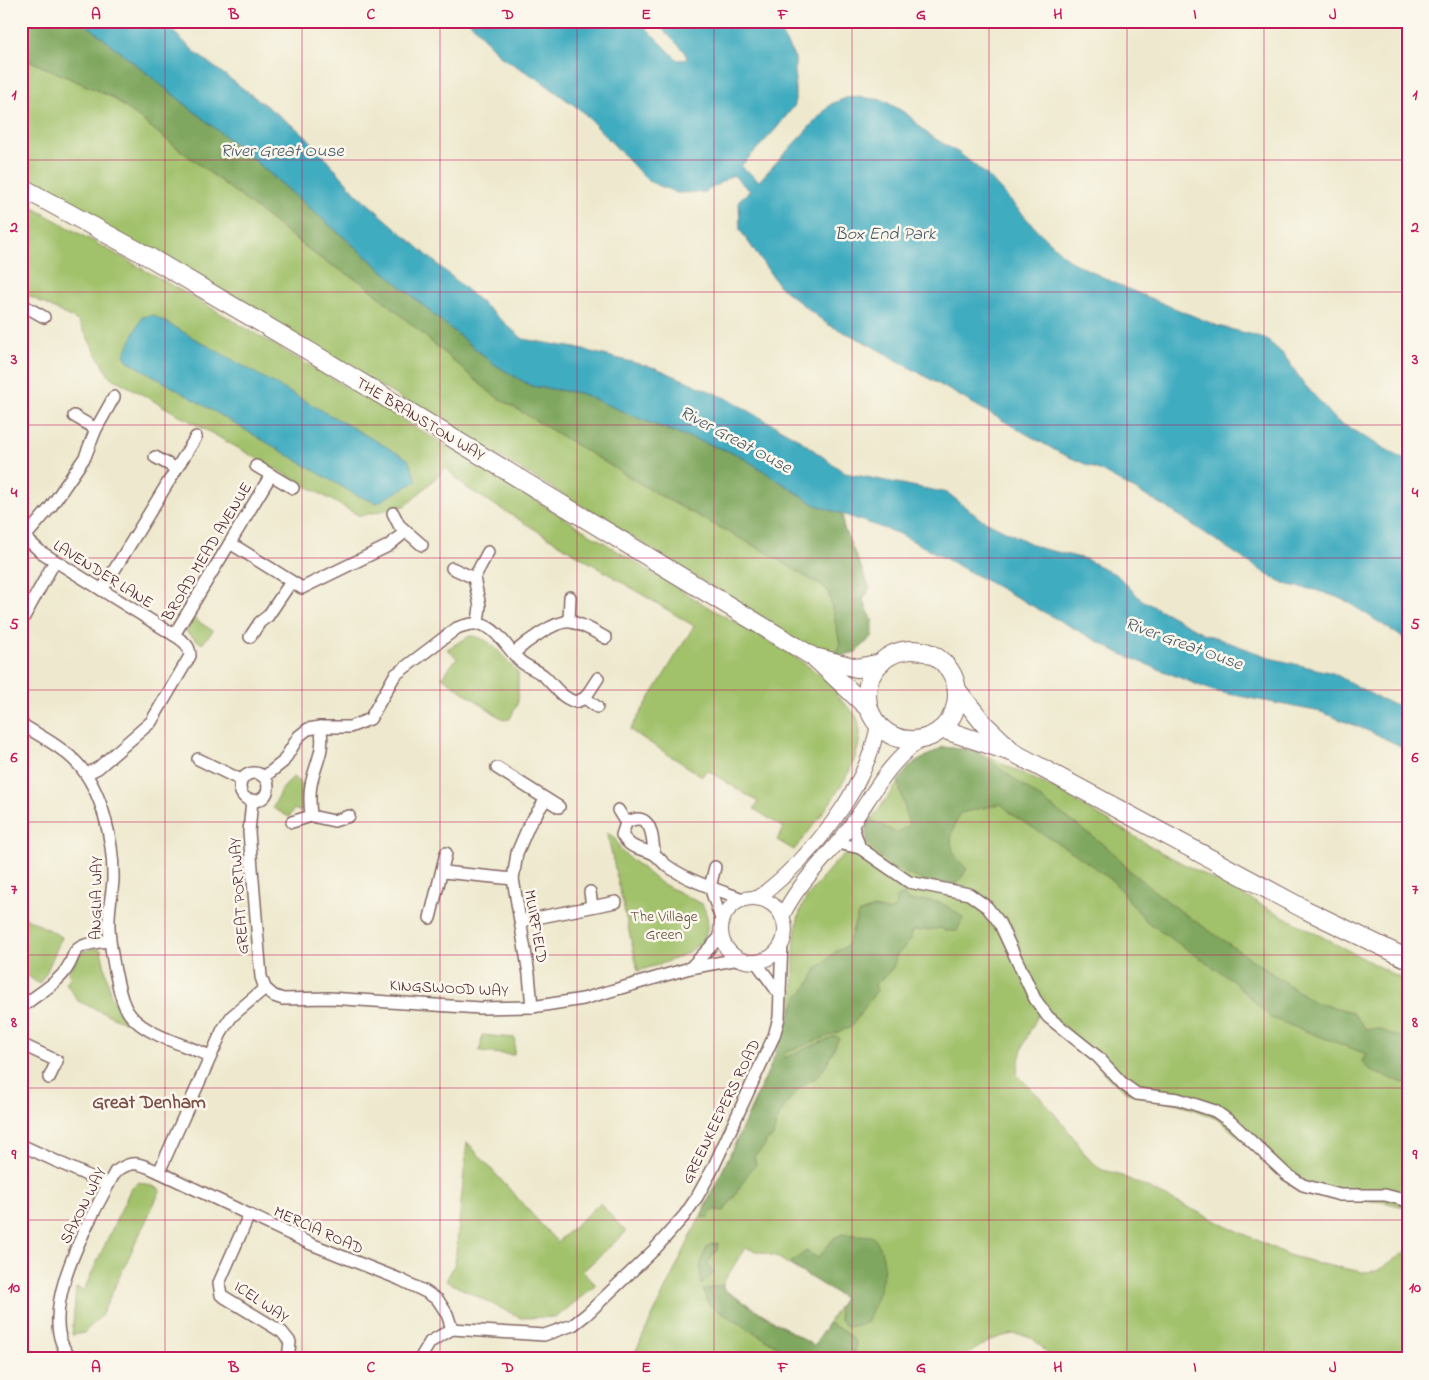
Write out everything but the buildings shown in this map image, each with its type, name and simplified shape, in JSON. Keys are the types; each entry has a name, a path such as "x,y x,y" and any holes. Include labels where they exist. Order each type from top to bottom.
{"highway":[{"name":"THE BRANSTON WAY","path":"21,187 151,258 322,359 815,658 869,709"},
{"path":"957,690 954,711 942,729 923,739 911,740 899,738 888,733 878,725 869,709 867,693 871,677 881,663 892,655 906,651 927,654 945,665 953,676 957,690 984,724 1014,753"},
{"name":"THE BRANSTON WAY","path":"815,658 857,668 881,663"},
{"path":"942,729 1014,753 1306,910 1408,959"}],"street":[{"path":"23,309 44,317"},
{"path":"23,535 50,508 80,464 96,429 114,397"},
{"path":"74,416 96,429"},
{"path":"102,590 175,468 196,437"},
{"path":"155,457 175,468"},
{"name":"BROAD MEAD AVENUE","path":"256,466 293,488"},
{"name":"BROAD MEAD AVENUE","path":"86,774 98,768 151,722 190,656 188,645 174,635 271,475"},
{"path":"393,513 405,532 422,545"},
{"path":"230,543 302,588 388,546 405,532"},
{"name":"LAVENDER LANE","path":"23,535 40,552 174,635"},
{"path":"478,623 480,606 474,578 488,552"},
{"path":"21,622 55,561"},
{"path":"452,568 474,578"},
{"path":"250,637 260,622 268,616 291,582"},
{"path":"568,621 570,596"},
{"path":"514,653 556,624 568,621 580,624 606,638"},
{"path":"264,777 283,762 299,736 308,729 350,727 370,719 395,675 457,628 467,624 478,623 501,636 524,664 544,676 567,700 576,702 585,698 598,678"},
{"path":"585,698 596,707"},
{"name":"ANGLIA WAY","path":"21,724 60,749 86,774 100,807 111,845 113,883 109,918 109,941 121,997 133,1018 155,1033 210,1056"},
{"path":"758,898 801,861 826,832 856,783 874,746 878,725"},
{"path":"311,816 311,782 323,738 320,727"},
{"path":"782,917 798,888 852,824 896,759 923,739"},
{"path":"198,759 241,780"},
{"path":"497,768 559,807"},
{"path":"241,780 252,773 264,777"},
{"path":"241,780 242,793 252,800 261,798 267,791 264,777"},
{"name":"MUIRFIELD","path":"532,1007 521,921 514,897 512,879 517,853 529,825 546,799"},
{"name":"GREAT PORTWAY","path":"252,800 249,832 257,946 261,977 265,988"},
{"path":"618,810 626,823"},
{"path":"292,822 311,816 334,822 349,816"},
{"path":"654,854 650,826 643,820 634,818 626,823 622,835 627,843 639,850 654,854 665,865 710,887 743,899 758,898 776,908 782,917 785,930 782,942 776,952 767,959 756,962 738,959 724,946 721,936 722,922 727,911 743,899"},
{"path":"852,824 860,848"},
{"path":"837,843 860,848 909,882 969,894 987,908 999,922 1035,999 1048,1017 1098,1057 1123,1084 1137,1094 1178,1099 1215,1111 1232,1124 1286,1174 1303,1185 1340,1195 1385,1195 1408,1201"},
{"path":"430,918 443,872 446,853"},
{"path":"715,867 710,887 722,922"},
{"path":"443,872 512,879"},
{"path":"590,892 592,906"},
{"path":"521,921 616,902"},
{"name":"KINGSWOOD WAY","path":"690,968 721,936"},
{"path":"21,1008 60,978 74,952 80,945 109,941"},
{"name":"GREENKEEPERS ROAD","path":"452,1329 544,1335 558,1332 587,1314 654,1250 684,1216 712,1170 774,1036 779,1018 782,942"},
{"name":"KINGSWOOD WAY","path":"265,988 274,996 283,999 387,1000 480,1008 532,1007 583,999 690,968 738,959"},
{"path":"756,962 780,995"},
{"path":"159,1172 210,1056 232,1016 265,988"},
{"path":"21,1044 57,1061 49,1078"},
{"path":"21,1144 108,1185"},
{"name":"SAXON WAY","path":"65,1357 58,1325 58,1304 62,1283 114,1172 131,1163 159,1172"},
{"name":"MERCIA ROAD","path":"159,1172 311,1244 399,1279 426,1292 438,1300 447,1314 452,1329"},
{"name":"ICEL WAY","path":"248,1215 219,1283 222,1295 282,1332 290,1342 288,1359"},
{"path":"420,1359 430,1342 452,1329"}],"green space":[{"path":"21,21 82,21 247,154 494,364 531,386 580,393 650,423 739,455 816,505 843,514 843,526 870,588 863,600 873,621 873,636 856,652 834,658 840,643 828,590 764,551 659,495 492,394 366,285 320,258 112,97 21,57"},
{"path":"21,57 112,97 320,258 366,285 492,394 659,495 764,551 828,590 840,643 834,658 801,643 591,511 370,380 21,179"},
{"path":"21,201 191,296 459,453 708,607 788,652 840,689 836,695 857,718 860,733 857,750 850,769 840,787 816,823 794,850 777,840 784,828 754,809 758,802 707,770 702,776 630,730 694,626 467,488 446,468 407,505 360,516 109,376 78,321 21,292"},
{"path":"193,618 213,631 202,644 186,632"},
{"path":"470,636 478,637 491,644 518,672 518,702 510,719 504,720 442,677 457,658 447,649"},
{"path":"943,747 976,751 1053,788 1159,851 1408,982 1408,1208 1384,1202 1325,1198 1301,1190 1286,1180 1220,1120 1180,1104 1128,1093 1109,1078 1089,1055 1039,1014 1024,1043 1017,1075 1044,1101 1087,1157 1102,1170 1116,1173 1288,1255 1363,1272 1377,1271 1408,1250 1408,1359 1052,1359 1033,1339 1015,1334 985,1343 961,1359 632,1359 730,1154 788,1023 792,1008 795,942 800,911 807,897 838,860 845,855 859,850 867,843 866,827 911,765","holes":["745,1248 775,1256 844,1298 814,1346 723,1289 723,1283"]},
{"path":"943,747 976,751 1108,848 1131,872 1176,908 1314,1002 1352,1012 1366,1029 1378,1029 1408,1040 1408,1081 1404,1083 1370,1071 1362,1061 1366,1054 1271,1018 1232,980 1147,922 1113,881 1077,855 1014,816 1001,804 960,813 952,836 952,843 956,856 967,869 958,883 925,881 892,868 867,843 866,827 871,820 897,833 909,825 898,781 911,765"},
{"path":"293,777 305,787 300,797 306,802 301,812 294,809 289,817 273,808 280,792"},
{"name":"The Village Green","path":"607,833 614,837 621,851 659,882 702,904 707,919 706,932 691,951 664,963 638,971"},
{"path":"904,894 908,901 932,901 949,907 963,918 957,931 944,931 942,928 911,932 911,940 896,956 894,965 889,972 875,984 877,990 851,1027 785,1053 784,1058 835,1036 839,1038 821,1072 804,1084 784,1108 777,1122 773,1137 765,1142 766,1145 754,1156 756,1165 724,1211 713,1210 708,1217 701,1218 768,1072 798,996 808,986 817,969 835,952 847,946 858,914 873,908 888,911 896,907 896,898"},
{"path":"21,915 62,937 39,984 21,971"},
{"path":"97,948 101,950 111,995 124,1022 78,1001 66,983 71,976 68,974 80,952"},
{"path":"482,1035 515,1038 514,1055 480,1052"},
{"path":"467,1142 557,1242 600,1203 626,1232 583,1271 596,1285 557,1317 521,1318 446,1281 455,1263"},
{"path":"139,1182 161,1189 101,1316 84,1333 72,1335 76,1288 84,1290 131,1188"},
{"path":"842,1234 872,1236 883,1256 884,1267 879,1289 867,1323 847,1327 840,1320 838,1308 844,1298 789,1264 806,1251 818,1258 834,1238"},
{"path":"718,1243 717,1250 707,1264 715,1272 702,1285 700,1269 704,1254 709,1245"},
{"path":"723,1285 723,1290 814,1346 828,1323 842,1330 856,1342 855,1354 851,1359 798,1359 709,1305 703,1290"}],"water":[{"name":"River Great Ouse","path":"82,21 162,21 197,54 305,135 357,194 523,339 575,348 656,368 726,398 797,438 845,473 948,493 979,518 1040,548 1085,559 1117,575 1142,600 1203,633 1274,659 1333,673 1378,698 1408,709 1408,750 1376,734 1321,712 1213,691 1121,654 900,534 816,505 739,455 650,423 580,393 531,386 494,364 247,154"},
{"name":"Box End Park","path":"469,21 639,21 678,60 687,59 685,52 654,21 774,21 795,58 795,105 775,130 741,166 759,181 831,104 851,96 883,100 907,114 929,135 959,153 988,176 1038,231 1070,261 1123,287 1218,326 1265,338 1284,355 1304,384 1337,421 1408,462 1408,641 1343,599 1315,590 1288,585 1268,575 1166,507 1101,471 1060,453 863,341 827,324 779,286 740,230 739,200 750,191 733,175 705,192 677,193 648,181 582,111 538,79 501,57"},
{"path":"153,315 408,459 417,481 377,503 356,495 128,361 124,355 142,317"}],"district":[{"name":"Great Denham","path":"149,1101"}]}
